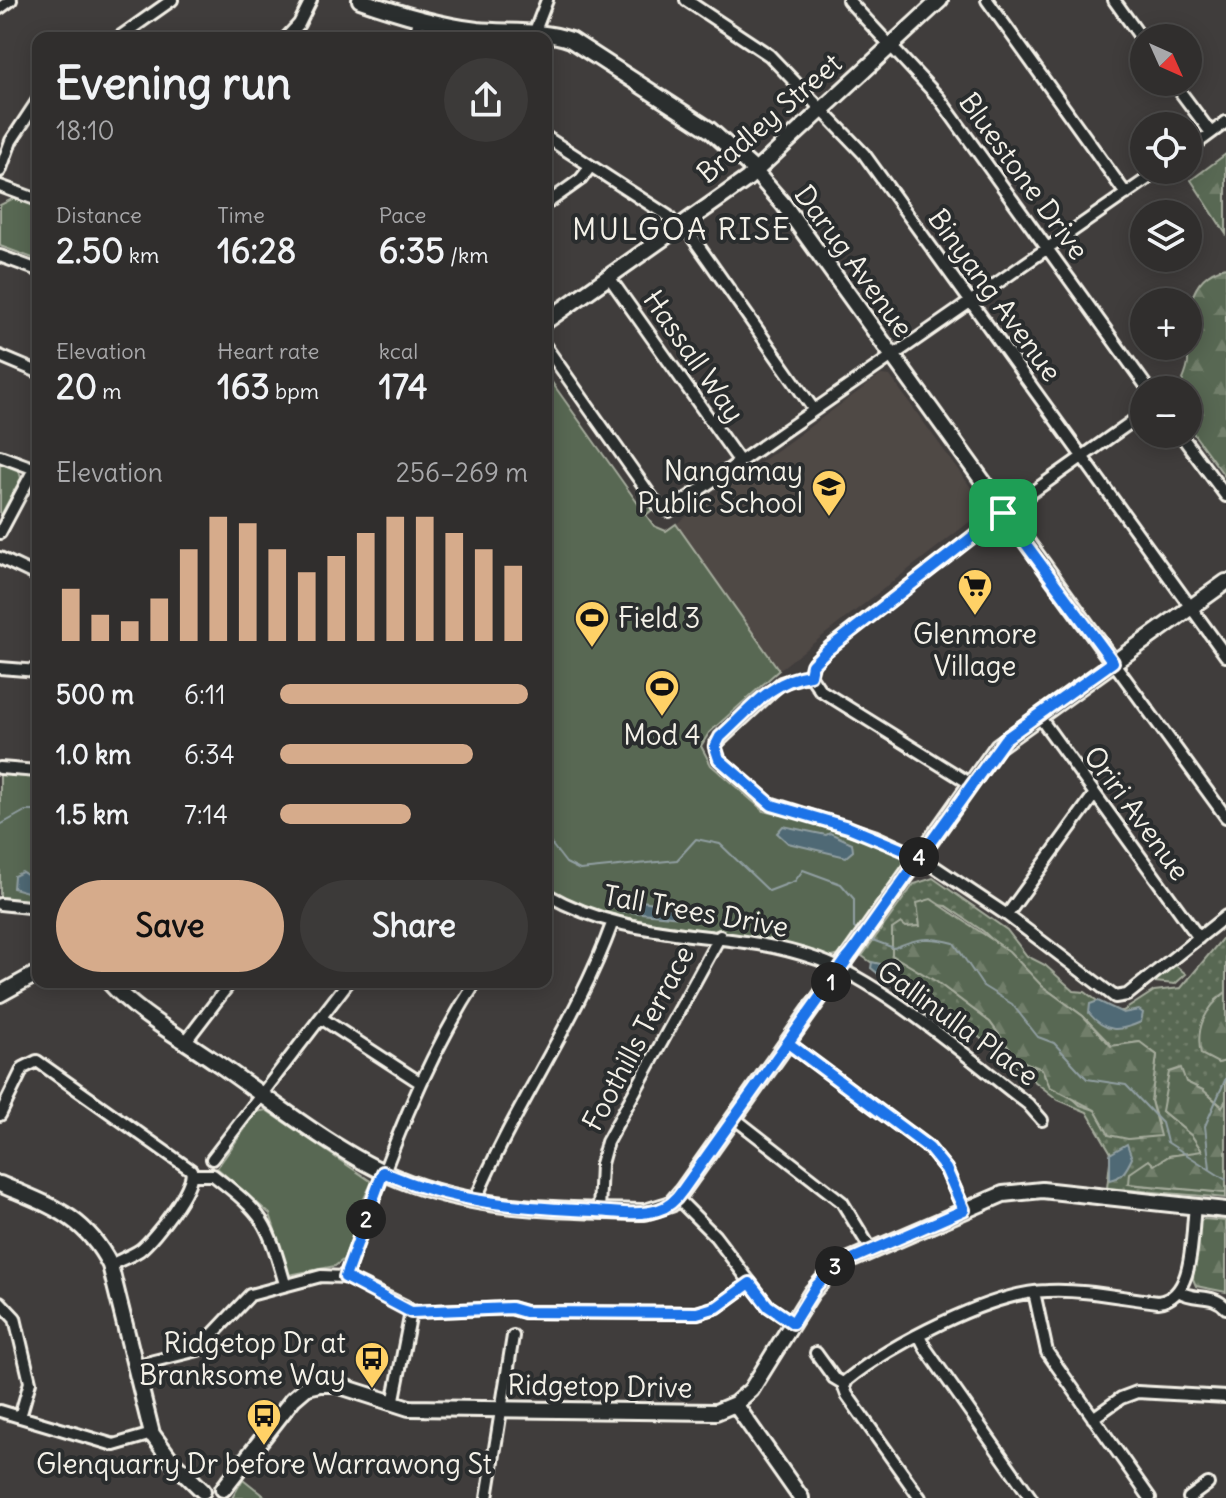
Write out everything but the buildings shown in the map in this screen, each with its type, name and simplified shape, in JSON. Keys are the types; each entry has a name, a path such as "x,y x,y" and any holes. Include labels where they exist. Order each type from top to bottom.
{"street":[{"path":"0,8 11,0"},
{"path":"127,32 172,0"},
{"path":"292,32 311,0"},
{"name":"Darug Avenue","path":"360,0 420,18 503,32"},
{"path":"535,32 547,0"},
{"name":"Binyang Avenue","path":"686,0 769,55 864,154 1226,656"},
{"name":"Bluestone Drive","path":"848,0 939,98 1139,376"},
{"name":"Bradley Street","path":"552,317 756,172 940,0"},
{"path":"987,0 1126,194"},
{"path":"1114,0 1131,24"},
{"path":"416,32 420,18"},
{"name":"Darug Avenue","path":"552,37 581,46 700,123 756,172 1113,662"},
{"path":"1183,96 1211,133"},
{"path":"0,171 11,141 32,109"},
{"path":"1202,140 1226,122"},
{"path":"552,141 680,226 814,410"},
{"path":"552,200 581,179 591,166"},
{"path":"552,356 658,506 666,511 675,508 1140,184"},
{"path":"0,186 32,198"},
{"path":"0,256 32,268"},
{"name":"Hassall Way","path":"609,277 740,462"},
{"path":"0,356 32,369"},
{"path":"971,784 820,690 810,675 812,665 1003,513 1130,423"},
{"path":"1190,448 1226,496"},
{"path":"0,456 32,468"},
{"path":"0,533 32,476"},
{"path":"0,558 32,573"},
{"path":"117,988 262,1095 383,1172 434,1191 475,1201 599,1211 653,1211 677,1198 998,746 1226,582"},
{"path":"1113,662 1226,817"},
{"path":"0,668 32,671"},
{"path":"810,675 792,678 774,688 718,740 715,747 718,757 772,805 848,827 920,857 1007,915 1118,998 1130,993 1226,916"},
{"name":"Oriri Avenue","path":"1038,715 1199,938"},
{"path":"0,768 32,771"},
{"path":"1007,915 1094,795"},
{"name":"Tall Trees Drive","path":"552,897 572,909 612,924 656,932 720,936 781,948 841,969"},
{"path":"0,904 32,907"},
{"path":"475,1201 501,1139 593,972 612,924"},
{"name":"Foothills Terrace","path":"599,1211 601,1164 607,1142 720,936"},
{"name":"Gallinulla Place","path":"841,969 884,996 1028,1104 1042,1120"},
{"path":"0,987 32,973"},
{"path":"0,994 32,974"},
{"path":"186,1041 226,988"},
{"path":"212,1159 344,988"},
{"path":"345,1277 383,1172 421,1083 441,1039 472,988"},
{"path":"321,1018 421,1083"},
{"path":"788,1043 929,1148 946,1169 964,1210"},
{"path":"0,1115 23,1068 37,1061 190,1170 213,1175 261,1215 270,1232 285,1284"},
{"path":"734,1118 838,1198 855,1217 870,1248"},
{"path":"110,1265 144,1246 191,1186 190,1170"},
{"path":"0,1184 81,1223 101,1245 110,1265 152,1434 201,1494 212,1486 226,1493"},
{"path":"801,1498 735,1404 758,1382 825,1275 842,1262 1009,1192 1034,1190 1226,1210"},
{"path":"677,1198 715,1236 768,1306 793,1323"},
{"path":"844,1384 894,1347 1007,1298 1058,1291 1158,1302 1171,1300 1180,1292 1195,1207"},
{"path":"134,1366 198,1350 245,1297 325,1275 345,1277 411,1312 511,1308 525,1312 697,1313 717,1307 750,1283"},
{"path":"1034,1292 1045,1348 1150,1498"},
{"path":"1180,1292 1194,1299 1214,1298 1226,1308"},
{"path":"0,1302 15,1318 30,1382 20,1417"},
{"path":"393,1404 411,1312"},
{"path":"919,1335 1031,1498"},
{"path":"487,1498 513,1336"},
{"path":"816,1353 834,1378 844,1384 847,1395 920,1498"},
{"name":"Ridgetop Drive","path":"226,1493 293,1399 307,1387 334,1384 393,1404 501,1410 707,1414 735,1404"},
{"path":"1093,1418 1121,1398 1137,1392 1226,1397"},
{"path":"0,1411 114,1445 152,1434"},
{"path":"1189,1498 1208,1484"}],"shaded area":[{"name":"Nangamay Public School","path":"881,375 890,376 983,504 981,513 779,670 676,524"}],"green space":[{"path":"1226,154 1226,234 1194,184 1202,184 1202,172"},
{"path":"16,197 32,204 32,258 0,246 0,205"},
{"path":"1226,267 1226,478 1202,445 1202,376 1184,376 1188,360 1202,360 1202,288 1197,288 1211,273"},
{"path":"552,382 639,505 643,510 649,506 652,510 646,515 654,526 666,531 676,524 779,670 709,733 701,746 711,765 764,811 827,825 901,855 904,864 840,955 828,958 757,937 650,922 580,904 552,890"},
{"path":"0,463 19,471 21,478 0,517"},
{"path":"0,773 32,776 32,900 0,897"},
{"path":"933,878 1007,930 1027,956 1045,965 1074,991 1085,992 1111,1011 1123,1011 1154,991 1181,988 1226,934 1226,992 1216,1000 1218,1063 1226,1061 1226,1100 1223,1107 1203,1090 1186,1082 1162,1111 1192,1136 1203,1152 1169,1156 1129,1184 1226,1193 1226,1198 1107,1188 1111,1153 1087,1112 1058,1100 975,1034 862,956 914,884","holes":["918,903 946,906 983,931 1042,986 1083,1016 1112,1046 1139,1042 1157,1055 1151,1101 1158,1124 1103,1123 1095,1110 1080,1105 1042,1069 1017,1059 990,1022 937,982 892,955 906,927 920,926"]},
{"path":"931,899 1009,951 1042,986 1083,1016 1111,1046 1140,1042 1157,1055 1151,1101 1160,1136 1128,1139 1109,1135 1095,1110 1050,1087 1042,1069 1017,1059 990,1022 937,982 892,955 892,929 901,923 906,927 920,926 917,903"},
{"path":"1175,965 1186,974 1175,984 1154,982"},
{"path":"1226,992 1226,1061 1218,1063 1201,1054 1199,1036 1207,1012"},
{"path":"1181,1068 1186,1082 1203,1090 1222,1107 1226,1100 1226,1193 1129,1184 1130,1173 1149,1160 1154,1165 1169,1156 1202,1151 1192,1136 1162,1111 1169,1072"},
{"path":"266,1110 372,1182 355,1217 357,1224 344,1259 335,1266 289,1275 270,1214 217,1168 257,1112"},
{"path":"1204,1219 1226,1221 1226,1292 1196,1286 1193,1279 1199,1222"},
{"path":"243,1479 267,1498 232,1498"}],"water":[{"path":"783,826 826,835 830,833 852,843 853,851 846,857 788,843 777,833"},
{"path":"22,872 32,878 32,893 13,888 14,876"},
{"path":"616,897 661,904 690,915 690,918 621,911 613,906"},
{"path":"872,962 893,967 892,970 916,984 931,1011 921,1008 871,968"},
{"path":"1098,1001 1123,1013 1139,1010 1143,1013 1141,1022 1126,1028 1107,1027 1089,1013 1090,1004"},
{"path":"1127,1144 1132,1158 1121,1175 1110,1180 1110,1154"}],"waterway":[{"path":"0,825 25,811 32,811"},
{"path":"552,845 566,863 580,870 677,860 696,839 720,844 769,891 795,881 803,870 841,884 854,899 854,928 859,932"},
{"path":"867,938 894,948 923,939 954,943 983,986 1012,1004 1038,1037 1054,1043 1087,1079 1126,1085 1162,1123 1167,1142 1226,1180"},
{"path":"1210,1168 1205,1126 1226,1078"}],"place":[{"name":"Nangamay Public School","path":"829,518"},
{"name":"Glenmore Village","path":"975,617"},
{"name":"Field 3","path":"592,649"},
{"name":"Mod 4","path":"662,718"},
{"name":"Ridgetop Dr at Branksome Way","path":"372,1390"},
{"name":"Glenquarry Dr before Warrawong St","path":"264,1447"}],"district":[{"name":"MULGOA RISE","path":"682,229"}],"route":[{"path":"1003,513 817,658 810,675 792,678 774,688 720,737 715,747 719,759 772,805 874,836 920,857 788,1043 929,1148 946,1169 964,1210 870,1248 836,1266 816,1286 793,1323 768,1306 750,1283 717,1307 697,1313 525,1312 511,1308 420,1309 411,1312 405,1306 345,1277 383,1172 456,1197 554,1209 645,1212 663,1208 677,1198 846,960 852,953 920,857 998,746 1113,662 1003,513"}]}
